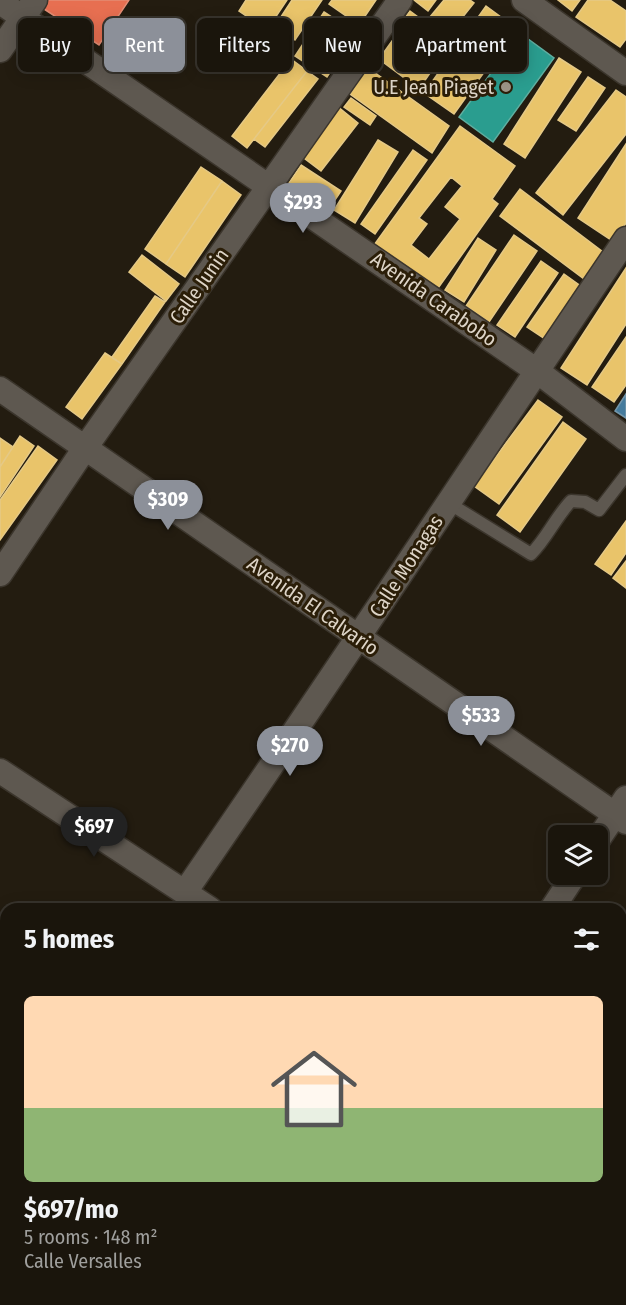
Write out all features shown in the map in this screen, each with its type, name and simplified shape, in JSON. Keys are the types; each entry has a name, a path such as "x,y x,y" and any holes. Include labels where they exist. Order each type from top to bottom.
{"street":[{"name":"Calle Junin","path":"0,574 85,448 400,0"},
{"path":"524,0 626,73"},
{"name":"Avenida Carabobo","path":"0,2 30,9 271,186 537,371 626,439"},
{"path":"0,50 30,9"},
{"name":"Calle Monagas","path":"185,892 360,638 447,502 626,239"},
{"name":"Avenida El Calvario","path":"0,389 360,638 622,811"},
{"path":"0,771 201,903"},
{"path":"608,828 622,811"},
{"path":"556,903 568,885"}],"lane":[{"path":"447,502 531,554 542,543 555,518 572,501 585,502 599,510 626,475"}],"building: Homes":[{"path":"246,0 287,0 275,18 249,18 239,11"},
{"path":"292,0 322,0 310,18 304,18 304,27 295,40 292,38 292,18 280,18"},
{"path":"332,0 376,0 364,18 349,18 329,4"},
{"path":"414,0 436,0 428,11"},
{"path":"444,0 470,0 474,3 462,18 430,17"},
{"path":"558,0 580,0 572,11"},
{"path":"588,0 610,0 626,11 626,39 620,47 576,17"},
{"path":"486,6 502,18 477,18"},
{"path":"410,11 420,18 405,18"},
{"path":"324,12 333,18 320,18"},
{"path":"394,38 394,70 382,61 382,55"},
{"path":"304,42 304,62 295,56"},
{"path":"559,58 581,72 525,158 504,144"},
{"path":"292,60 304,69 304,72 306,72 247,148 232,136 281,72 292,72"},
{"path":"306,72 318,79 265,147 254,139"},
{"path":"319,72 330,72 327,77"},
{"path":"364,72 374,72 449,126 432,153 350,94"},
{"path":"396,72 431,72 419,89"},
{"path":"439,72 484,72 454,114 424,93"},
{"path":"588,77 605,88 576,131 558,120"},
{"path":"616,90 626,97 626,134 563,215 536,193"},
{"path":"351,98 376,116 370,125 344,107"},
{"path":"337,106 358,123 321,171 300,155"},
{"path":"460,126 515,166 492,199 498,204 436,291 374,245","holes":["451,177 462,186 445,207 460,219 429,259 411,245 427,224 419,218"]},
{"path":"378,140 398,152 355,223 334,210"},
{"path":"626,144 626,223 614,242 578,218"},
{"path":"413,150 427,160 375,234 361,224"},
{"path":"301,165 341,191 329,209 289,183"},
{"path":"201,167 222,181 166,264 145,249"},
{"path":"222,181 241,195 185,277 166,264"},
{"path":"520,189 603,252 584,279 500,216"},
{"path":"514,235 537,251 489,322 466,306"},
{"path":"478,238 496,250 464,302 445,290"},
{"path":"142,255 179,284 166,301 129,272"},
{"path":"541,261 558,273 515,337 497,325"},
{"path":"626,268 626,324 587,385 561,368"},
{"path":"564,274 582,287 545,339 527,327"},
{"path":"155,296 165,302 122,364 112,357"},
{"path":"626,337 626,385 614,402 592,387"},
{"path":"105,353 122,364 82,419 66,407"},
{"path":"538,400 562,417 499,504 474,486"},
{"path":"563,422 586,439 520,532 497,515"},
{"path":"20,436 34,446 0,497 0,467"},
{"path":"0,438 13,447 0,467"},
{"path":"38,446 57,460 0,540 0,500"},
{"path":"626,521 626,553 611,575 595,564"},
{"path":"626,561 626,588 613,578"}],"building: Shops":[{"path":"44,0 129,0 117,18 104,18 104,38 99,45 92,40 92,18 58,18 44,9"}],"building: Schools":[{"name":"U.E Jean Piaget","path":"527,38 554,58 493,142 459,117 492,72 527,72"}],"building: Public":[{"path":"626,394 626,418 615,411"}],"place":[{"name":"U.E Jean Piaget","path":"506,87"}]}
